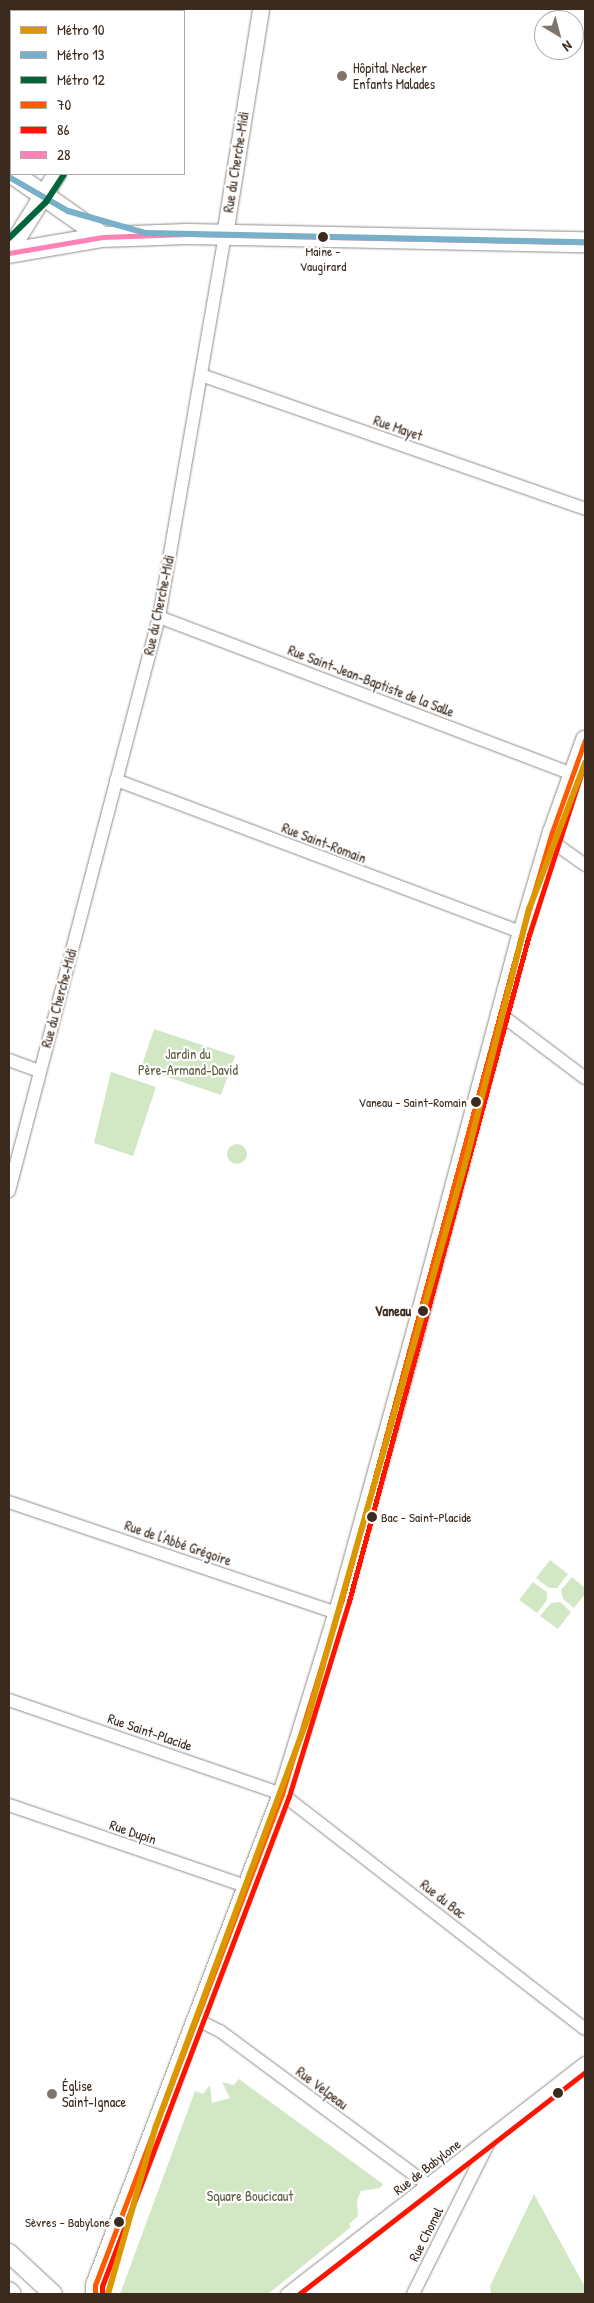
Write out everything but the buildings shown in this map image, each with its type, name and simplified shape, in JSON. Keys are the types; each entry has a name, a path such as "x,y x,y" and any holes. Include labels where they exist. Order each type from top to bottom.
{"main road":[{"path":"15,175 103,237"},
{"path":"9,252 56,175"},
{"path":"9,252 103,237 226,235 585,242"},
{"path":"95,2294 95,2285 282,1794 338,1613 522,933 550,840 585,740"},
{"path":"9,2253 53,2294"},
{"path":"9,2291 12,2294"}],"street":[{"name":"Rue du Cherche-Midi","path":"9,1191 159,616 226,235 261,9"},
{"name":"Rue Mayet","path":"201,375 585,509"},
{"name":"Rue Saint-Jean-Baptiste de la Salle","path":"159,616 572,774"},
{"name":"Rue Saint-Romain","path":"116,780 522,933"},
{"path":"550,840 585,865"},
{"path":"500,1014 585,1078"},
{"path":"9,1060 40,1071"},
{"name":"Rue de l'Abbé Grégoire","path":"9,1502 338,1613"},
{"name":"Rue Saint-Placide","path":"9,1700 282,1794"},
{"name":"Rue du Bac","path":"282,1794 585,2029"},
{"name":"Rue Dupin","path":"9,1805 248,1887"},
{"name":"Rue Velpeau","path":"196,2019 220,2031 428,2185"},
{"name":"Rue de Babylone","path":"287,2294 585,2062"},
{"name":"Rue Chomel","path":"413,2294 493,2134"}],"green space":[{"name":"Jardin du Père-Armand-David","path":"154,1029 235,1056 221,1095 141,1068"},
{"path":"111,1072 156,1087 133,1156 94,1143"},
{"path":"237,1144 244,1147 247,1154 244,1161 237,1164 230,1161 227,1154 230,1147"},
{"path":"550,1560 568,1574 557,1588 549,1588 536,1578"},
{"path":"572,1577 585,1588 585,1594 574,1608 563,1599 561,1590"},
{"path":"533,1582 547,1592 547,1600 537,1613 519,1600"},
{"path":"560,1602 571,1612 558,1629 540,1616 551,1603"},
{"name":"Square Boucicaut","path":"239,2079 383,2184 380,2188 361,2191 357,2200 358,2216 349,2224 351,2227 268,2294 120,2294 195,2091 203,2094 210,2085 212,2103 230,2098 222,2082 234,2085"},
{"path":"534,2194 585,2287 585,2294 491,2294 490,2286"}],"metro line":[{"name":"12","path":"9,238 46,202 63,175"},
{"name":"13","path":"9,177 68,211 146,233 585,242"},
{"name":"10","path":"108,2294 156,2126 308,1718 467,1157 529,909 585,763"}],"transit line":[{"name":"28","path":"9,253 103,237 187,234 585,242"},
{"name":"70","path":"95,2294 95,2285 282,1794 342,1599 522,933 552,832 585,740"},
{"name":"86","path":"102,2294 102,2286 289,1796 349,1601 529,935 585,762"},
{"name":"86","path":"299,2294 585,2072"}],"place":[{"name":"Hôpital Necker Enfants Malades","path":"342,76"},
{"name":"Maine - Vaugirard","path":"323,237"},
{"name":"Vaneau - Saint-Romain","path":"476,1102"},
{"name":"Vaneau","path":"423,1311"},
{"name":"Bac - Saint-Placide","path":"372,1517"},
{"name":"Église Saint-Ignace","path":"52,2094"},
{"name":"Sèvres - Babylone","path":"119,2222"}]}
